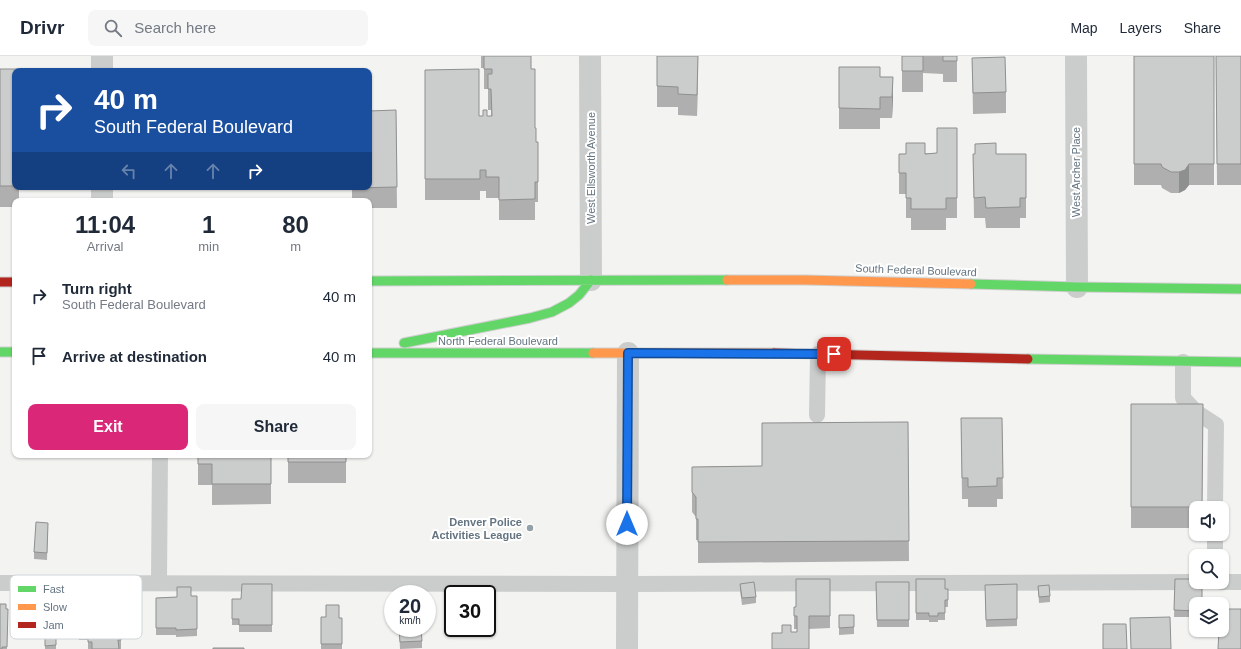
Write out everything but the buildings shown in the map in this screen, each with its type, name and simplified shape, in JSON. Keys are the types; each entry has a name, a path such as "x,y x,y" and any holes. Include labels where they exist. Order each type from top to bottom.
{"main road":[{"path":"372,281 591,280"},
{"path":"372,348 516,321 552,312 574,299 591,280"},
{"name":"South Federal Boulevard","path":"591,280 805,280 1077,287 1241,289"},
{"path":"0,282 12,282"},
{"path":"0,352 12,352"},
{"name":"North Federal Boulevard","path":"372,353 628,353"},
{"path":"628,353 818,354 1094,361 1241,362"}],"street":[{"path":"102,56 102,68"},
{"name":"West Ellsworth Avenue","path":"590,56 591,280"},
{"name":"West Archer Place","path":"1076,56 1077,287"},
{"path":"627,649 628,353"}],"lane":[{"path":"817,415 818,354"},
{"path":"1183,362 1183,398 1196,412 1216,425 1215,501"},
{"path":"159,583 160,458"},
{"path":"142,583 627,584 1189,582"},
{"path":"1229,582 1241,582"}],"traffic: fast":[{"path":"404,343 530,318 552,312 569,303 579,295 591,280"},
{"path":"372,281 727,280"},
{"path":"971,284 1241,289"},
{"path":"0,352 12,352"},
{"path":"372,353 593,353"},
{"path":"1028,359 1241,362"}],"traffic: slow":[{"path":"727,280 805,280 971,284"},
{"path":"593,353 774,353"}],"traffic: jam":[{"path":"0,282 12,282"},
{"path":"774,353 1028,359"}],"place":[{"name":"Denver Police Activities League","path":"530,528"}],"route":[{"path":"627,524 628,353 834,354"}]}
